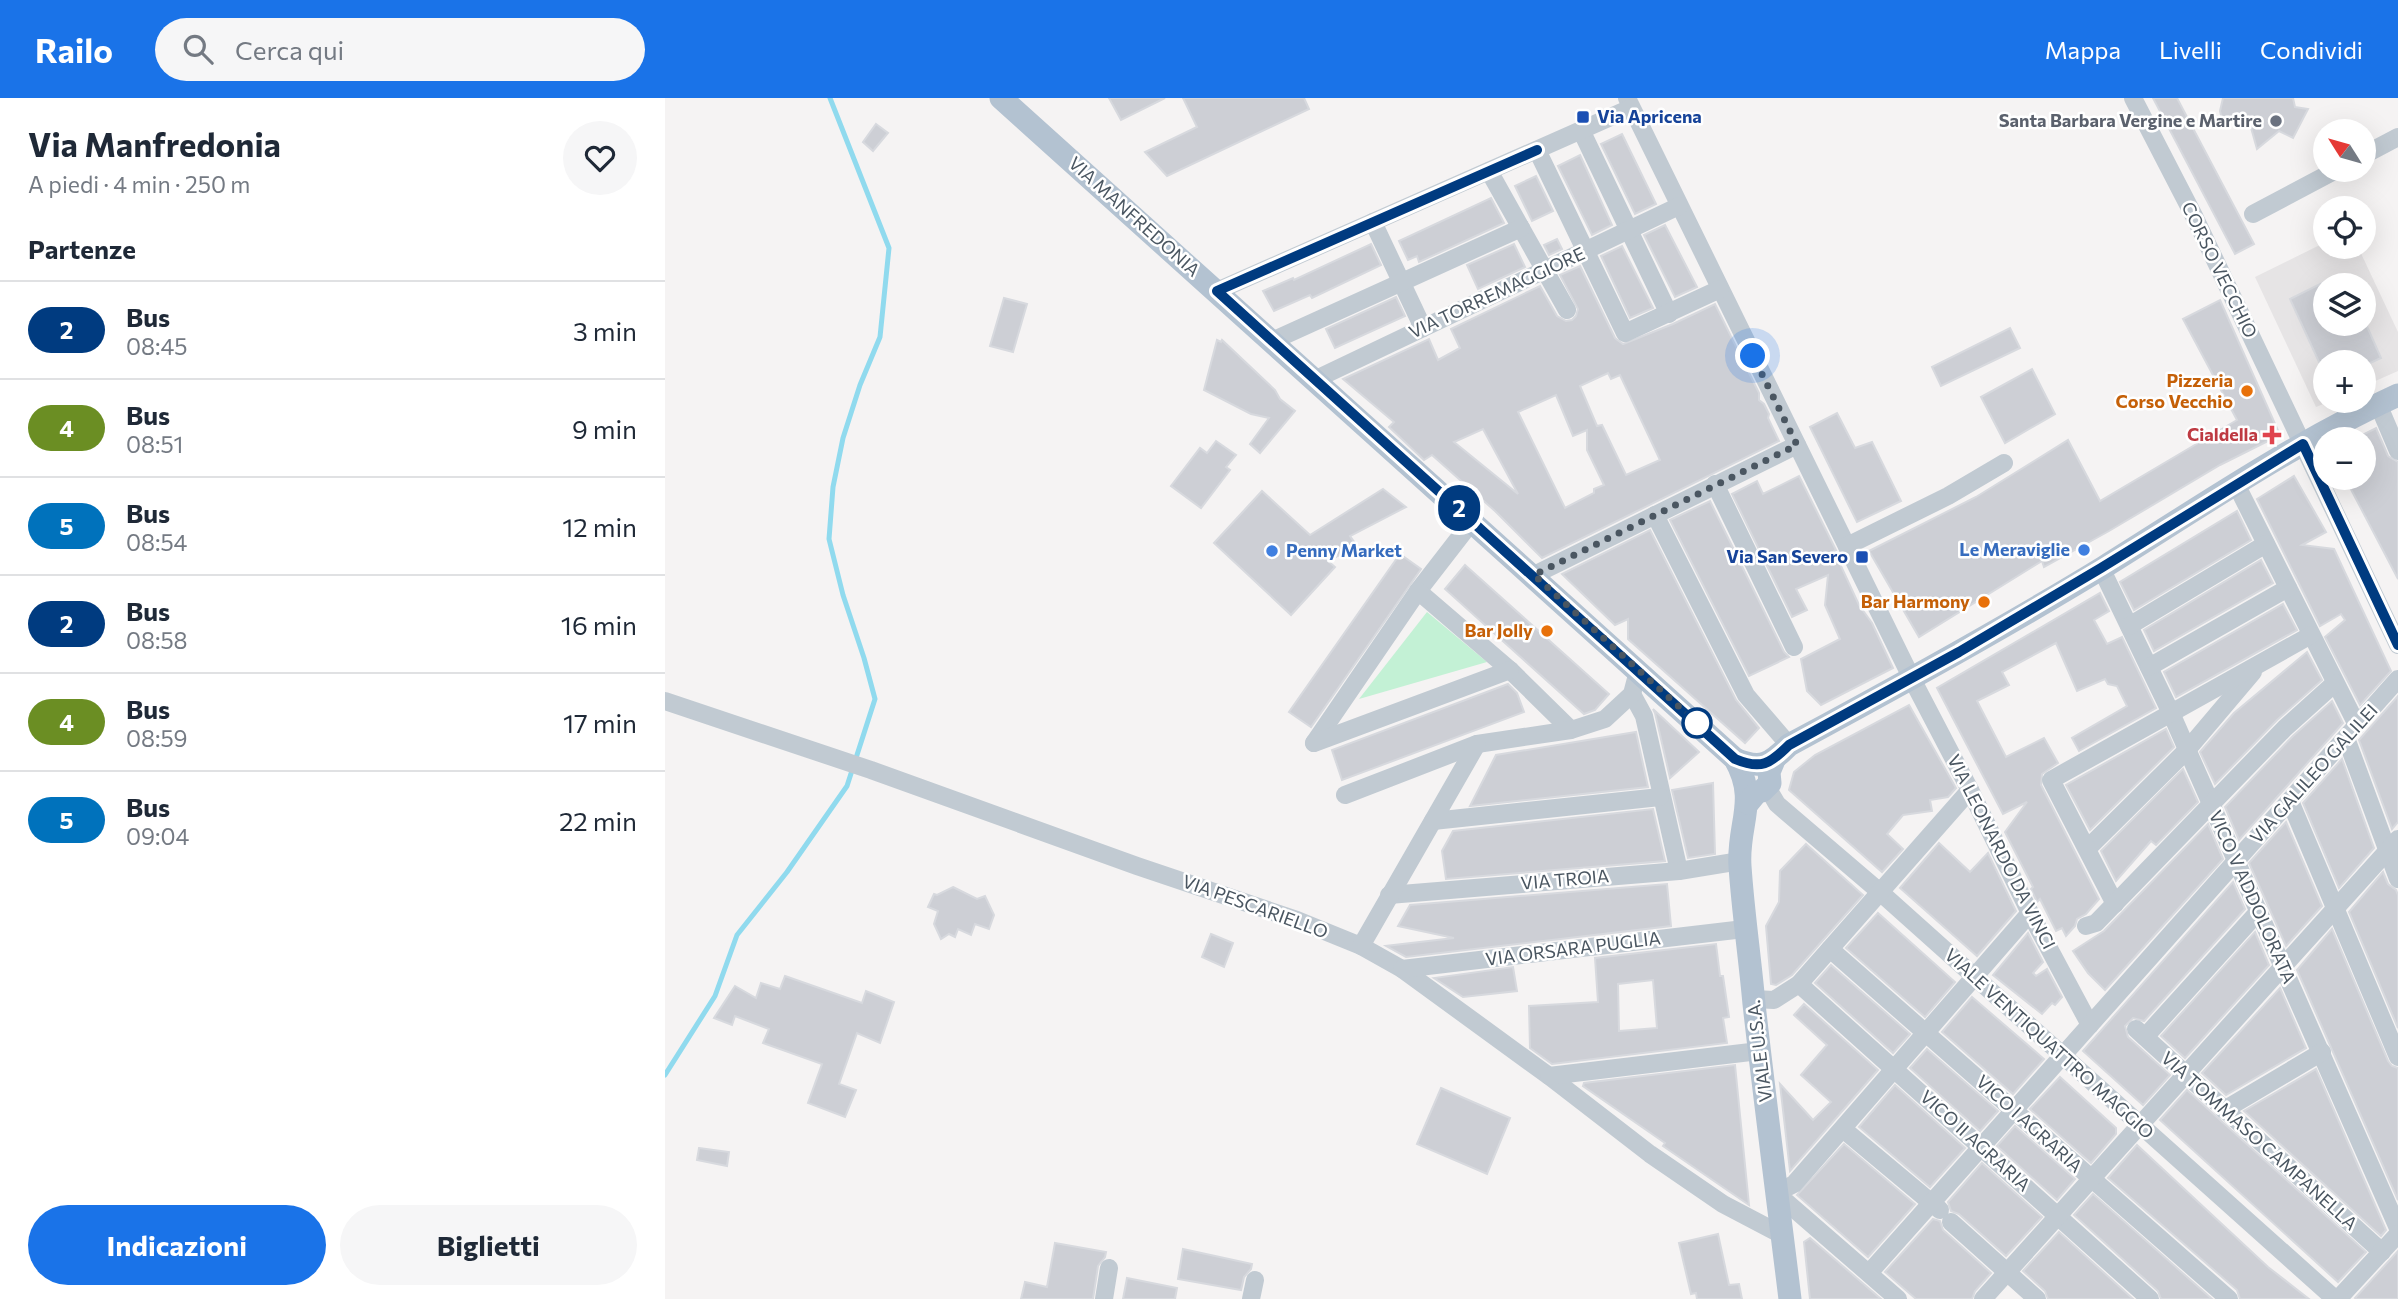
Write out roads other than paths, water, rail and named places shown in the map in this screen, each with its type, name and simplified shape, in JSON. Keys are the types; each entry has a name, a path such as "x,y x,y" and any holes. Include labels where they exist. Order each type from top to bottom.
{"main road":[{"name":"VIA MANFREDONIA","path":"1001,98 1638,671 1758,774"},
{"path":"1758,774 2303,444 2388,400"},
{"name":"VIALE U.S.A.","path":"1758,774 1740,861 1744,929 1790,1299"}],"street":[{"name":"CORSO VECCHIO","path":"2133,98 2195,218 2398,645"},
{"path":"1217,291 1581,131 1629,103 1912,679"},
{"path":"1581,131 1669,314"},
{"path":"2377,148 2398,137"},
{"path":"1537,150 1625,333 1720,289"},
{"path":"1489,171 1567,310"},
{"path":"2253,214 2313,182"},
{"name":"VIA TORREMAGGIORE","path":"1314,380 1679,206"},
{"path":"1373,222 1423,328"},
{"path":"1272,341 1521,229"},
{"path":"2388,400 2398,451"},
{"path":"1534,575 1797,445"},
{"path":"1847,546 1948,496 2004,463"},
{"path":"1715,484 1794,647"},
{"path":"2236,484 2335,682 2393,845 2398,879"},
{"name":"VIALE VENTIQUATTRO MAGGIO","path":"1655,515 1746,695 1758,774 1777,804 1880,892 2337,1299"},
{"path":"1473,520 1418,591 1314,743 1510,670"},
{"path":"2129,626 2266,544"},
{"name":"VICO V ADDOLORATA","path":"2101,568 2171,713 2398,1228"},
{"path":"2149,667 2288,588"},
{"path":"1418,591 1510,670 1571,730"},
{"path":"2115,904 2051,780 2311,635"},
{"path":"2088,848 2187,750 2260,663"},
{"path":"1345,795 1477,744 1571,730 1605,719 1632,694 1638,671"},
{"name":"VIA LEONARDO DA VINCI","path":"1912,679 2030,913 2090,1025"},
{"name":"VIA GALILEO GALILEI","path":"1869,1273 1941,1211 1981,1147 2398,680"},
{"path":"2086,926 2096,923 2210,803 2335,682"},
{"path":"1632,694 1644,716 1660,797 1679,871"},
{"name":"VIA PESCARIELLO","path":"665,701 835,757 1137,866 1297,920 1361,946 1402,970 1549,1076 1650,1154 1723,1204 1782,1235"},
{"path":"1361,946 1477,744"},
{"path":"1754,999 1774,1000 1799,984 1970,790"},
{"path":"1433,821 1660,797"},
{"path":"2290,801 2398,1057"},
{"path":"1983,1299 2393,845"},
{"name":"VIA TROIA","path":"1389,895 1679,871 1740,861"},
{"name":"VIA TOMMASO CAMPANELLA","path":"2259,911 2141,1033 2382,1252"},
{"path":"1898,1299 1776,1193 1794,1184 1973,975 2030,913"},
{"name":"VIA ORSARA PUGLIA","path":"1402,970 1744,929"},
{"name":"VICO I AGRARIA","path":"1830,949 2229,1299"},
{"name":"VICO II AGRARIA","path":"1799,984 2150,1299"},
{"path":"1549,1076 1759,1051"},
{"path":"2224,1110 2322,1052"},
{"path":"1843,1129 1941,1211 2037,1299"},
{"path":"2337,1299 2398,1234"},
{"path":"1104,1299 1109,1268"},
{"path":"1251,1299 1255,1280"}],"waterway":[{"path":"665,1075 715,996 737,935 787,872 847,786 875,699 829,539 833,487 843,438 860,385 880,337 889,248 830,98"}],"place":[{"name":"Via Apricena","path":"1583,117"},
{"name":"Santa Barbara Vergine e Martire","path":"2276,121"},
{"name":"Pizzeria Corso Vecchio","path":"2247,391"},
{"name":"Cialdella","path":"2272,435"},
{"name":"Le Meraviglie","path":"2084,550"},
{"name":"Penny Market","path":"1272,551"},
{"name":"Via San Severo","path":"1862,557"},
{"name":"Bar Harmony","path":"1984,602"},
{"name":"Bar Jolly","path":"1547,631"}]}
